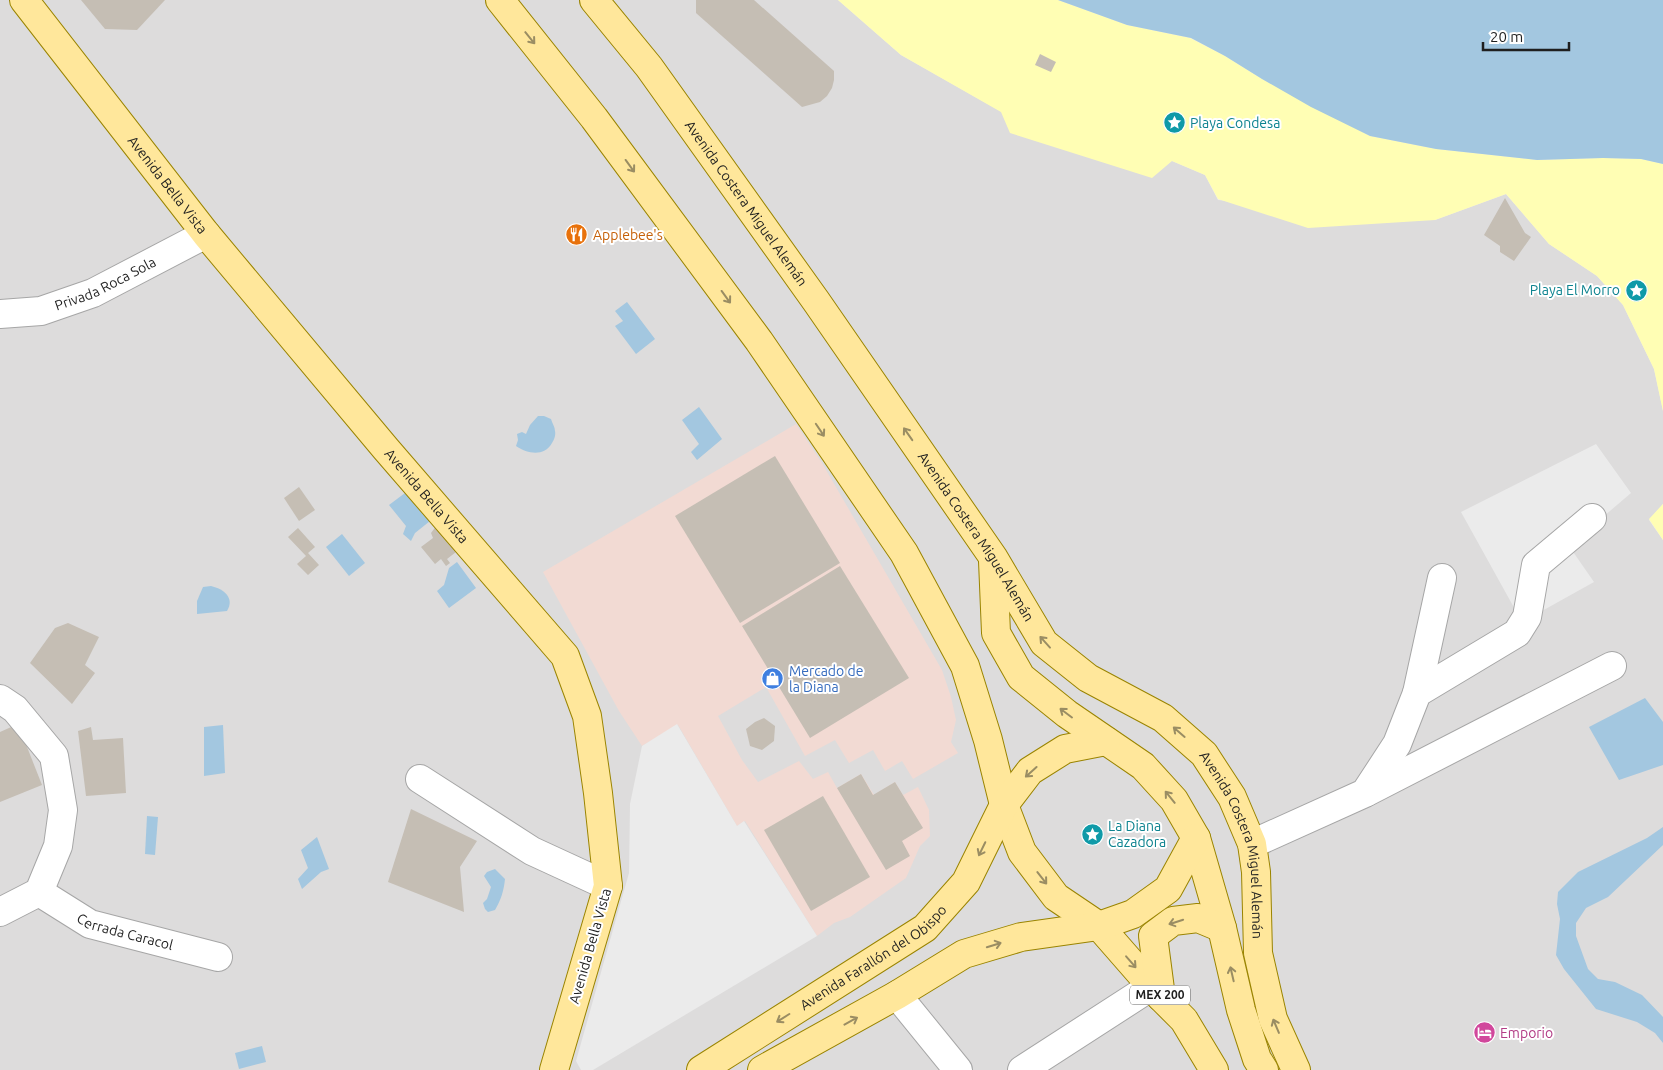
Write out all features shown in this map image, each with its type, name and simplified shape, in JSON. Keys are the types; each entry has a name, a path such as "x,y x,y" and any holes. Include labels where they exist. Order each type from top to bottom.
{"main road":[{"name":"Avenida Bella Vista","path":"24,0 206,234 386,449 565,656 587,716 608,886 554,1070"},
{"path":"500,0 594,118 758,341 904,553 965,666 988,740 1004,805 1022,852 1056,896 1099,926"},
{"name":"Avenida Costera Miguel Alemán","path":"594,0 654,75 816,301 993,557 1044,643 1088,678 1164,718 1204,754 1232,797 1252,844 1256,872 1258,954 1273,1019 1296,1070"},
{"path":"993,557 996,633 1021,677 1067,714 1143,766 1174,800 1196,838 1222,928 1241,1010 1257,1059 1264,1070"},
{"path":"1004,805 1030,771 1065,749 1106,741"},
{"name":"Avenida Farallón del Obispo","path":"701,1070 926,928 966,882 1004,805"},
{"path":"762,1070 964,954 1022,936 1099,926 1133,914 1168,889 1196,838"},
{"path":"1157,991 1153,936 1173,921 1198,918 1222,928"},
{"name":"MEX 200","path":"1099,926 1184,1020 1214,1070"}],"street":[{"name":"Privada Roca Sola","path":"0,314 41,311 93,293 206,234"},
{"path":"1417,692 1517,633 1527,617 1536,565 1592,518"},
{"path":"1365,793 1397,744 1417,692 1442,578"},
{"path":"1252,844 1365,793 1612,666"},
{"path":"0,699 15,709 54,756 63,810 58,846 39,892 0,912"},
{"path":"420,779 532,851 608,886"},
{"name":"Cerrada Caracol","path":"39,892 90,924 218,957"},
{"path":"1022,1070 1157,991"},
{"path":"897,994 958,1070"}],"shaded area":[{"path":"0,0 838,0 901,55 1002,112 1172,161 1205,175 1218,200 1435,220 1506,194 1549,244 1597,276 1623,305 1654,369 1663,411 1663,504 1649,520 1663,540 1663,1070 0,1070"},
{"name":"Mercado de la Diana","path":"796,424 822,463 942,670 956,720 951,742 958,753 913,779 902,761 885,771 873,750 849,763 835,740 805,756 766,687 718,716 742,760 758,782 799,761 813,779 828,772 837,788 861,774 874,795 895,782 903,795 918,787 929,810 930,836 920,846 906,878 850,917 834,923 817,936 745,821 737,826 678,725 642,746 619,711 543,572"},
{"path":"1596,444 1631,493 1569,546 1594,582 1522,622 1461,512"},
{"path":"677,724 737,826 744,821 817,936 593,1070 581,1070 576,1061 629,873 630,804 642,746"}],"sand":[{"name":"Playa Condesa","path":"838,0 1058,0 1127,25 1190,38 1225,56 1262,79 1370,136 1436,149 1537,160 1641,159 1663,164 1663,411 1654,369 1623,305 1597,276 1549,244 1506,194 1435,220 1308,228 1218,199 1205,175 1172,161 1152,178 1010,133 1001,112 901,55"},
{"path":"1663,504 1663,540 1649,519"}],"water":[{"path":"1058,0 1663,0 1663,164 1641,159 1537,160 1436,149 1370,136 1311,107 1191,38 1127,25"},
{"path":"627,302 655,339 636,354 615,326 623,321 615,311"},
{"path":"699,407 722,439 697,460 691,452 699,444 682,420"},
{"path":"538,416 551,419 555,428 555,437 552,443 545,450 536,453 516,446 517,434 522,432 526,434 530,425"},
{"path":"409,490 430,521 415,533 411,541 403,534 406,526 389,505"},
{"path":"342,534 365,563 349,576 326,547"},
{"path":"457,562 476,588 449,608 437,591 444,585 449,568"},
{"path":"211,586 220,589 229,598 230,602 227,611 197,614 197,601 203,587"},
{"path":"1645,698 1663,722 1663,765 1619,780 1589,727"},
{"path":"223,725 225,773 204,776 204,727"},
{"path":"147,816 158,817 155,855 145,854"},
{"path":"1663,827 1663,845 1608,897 1586,908 1576,923 1576,936 1588,969 1598,979 1615,982 1642,995 1663,1017 1663,1043 1655,1033 1637,1022 1596,1009 1564,969 1556,955 1560,919 1557,904 1558,892 1578,872 1647,838"},
{"path":"317,837 329,869 321,872 302,889 298,879 308,868 301,850"},
{"path":"495,869 505,879 505,883 501,899 495,910 488,912 483,903 487,899 491,887 484,876 487,872"},
{"path":"262,1046 266,1062 239,1069 235,1053"}],"building":[{"path":"81,0 165,0 137,30 105,29"},
{"path":"696,0 754,0 834,71 832,88 827,96 820,102 802,107 696,13"},
{"path":"1040,54 1056,62 1051,72 1035,65"},
{"path":"1505,198 1525,233 1531,237 1514,261 1500,252 1500,246 1484,235"},
{"path":"775,456 840,563 740,623 675,516"},
{"path":"299,487 315,510 299,521 284,498"},
{"path":"440,521 459,545 453,548 456,552 447,559 450,563 446,566 441,559 435,564 421,547 433,538 431,533"},
{"path":"298,528 315,547 308,553 319,565 308,575 297,564 306,556 288,537"},
{"path":"840,566 909,678 810,738 742,626"},
{"path":"68,623 99,637 85,665 95,673 72,704 30,663 55,628"},
{"path":"764,718 775,726 774,741 762,750 750,746 746,729"},
{"path":"18,724 42,785 0,802 0,732"},
{"path":"91,727 93,740 123,738 126,793 86,796 78,731"},
{"path":"861,774 873,795 895,782 923,828 902,841 910,856 886,870 837,788"},
{"path":"823,796 870,877 811,911 764,830"},
{"path":"411,809 477,841 460,867 464,912 388,882"}],"place":[{"name":"Playa Condesa","path":"1174,123"},
{"name":"Applebee's","path":"577,235"},
{"name":"Playa El Morro","path":"1636,290"},
{"name":"Mercado de la Diana","path":"773,679"},
{"name":"La Diana Cazadora","path":"1092,834"},
{"name":"Emporio","path":"1484,1033"}]}
